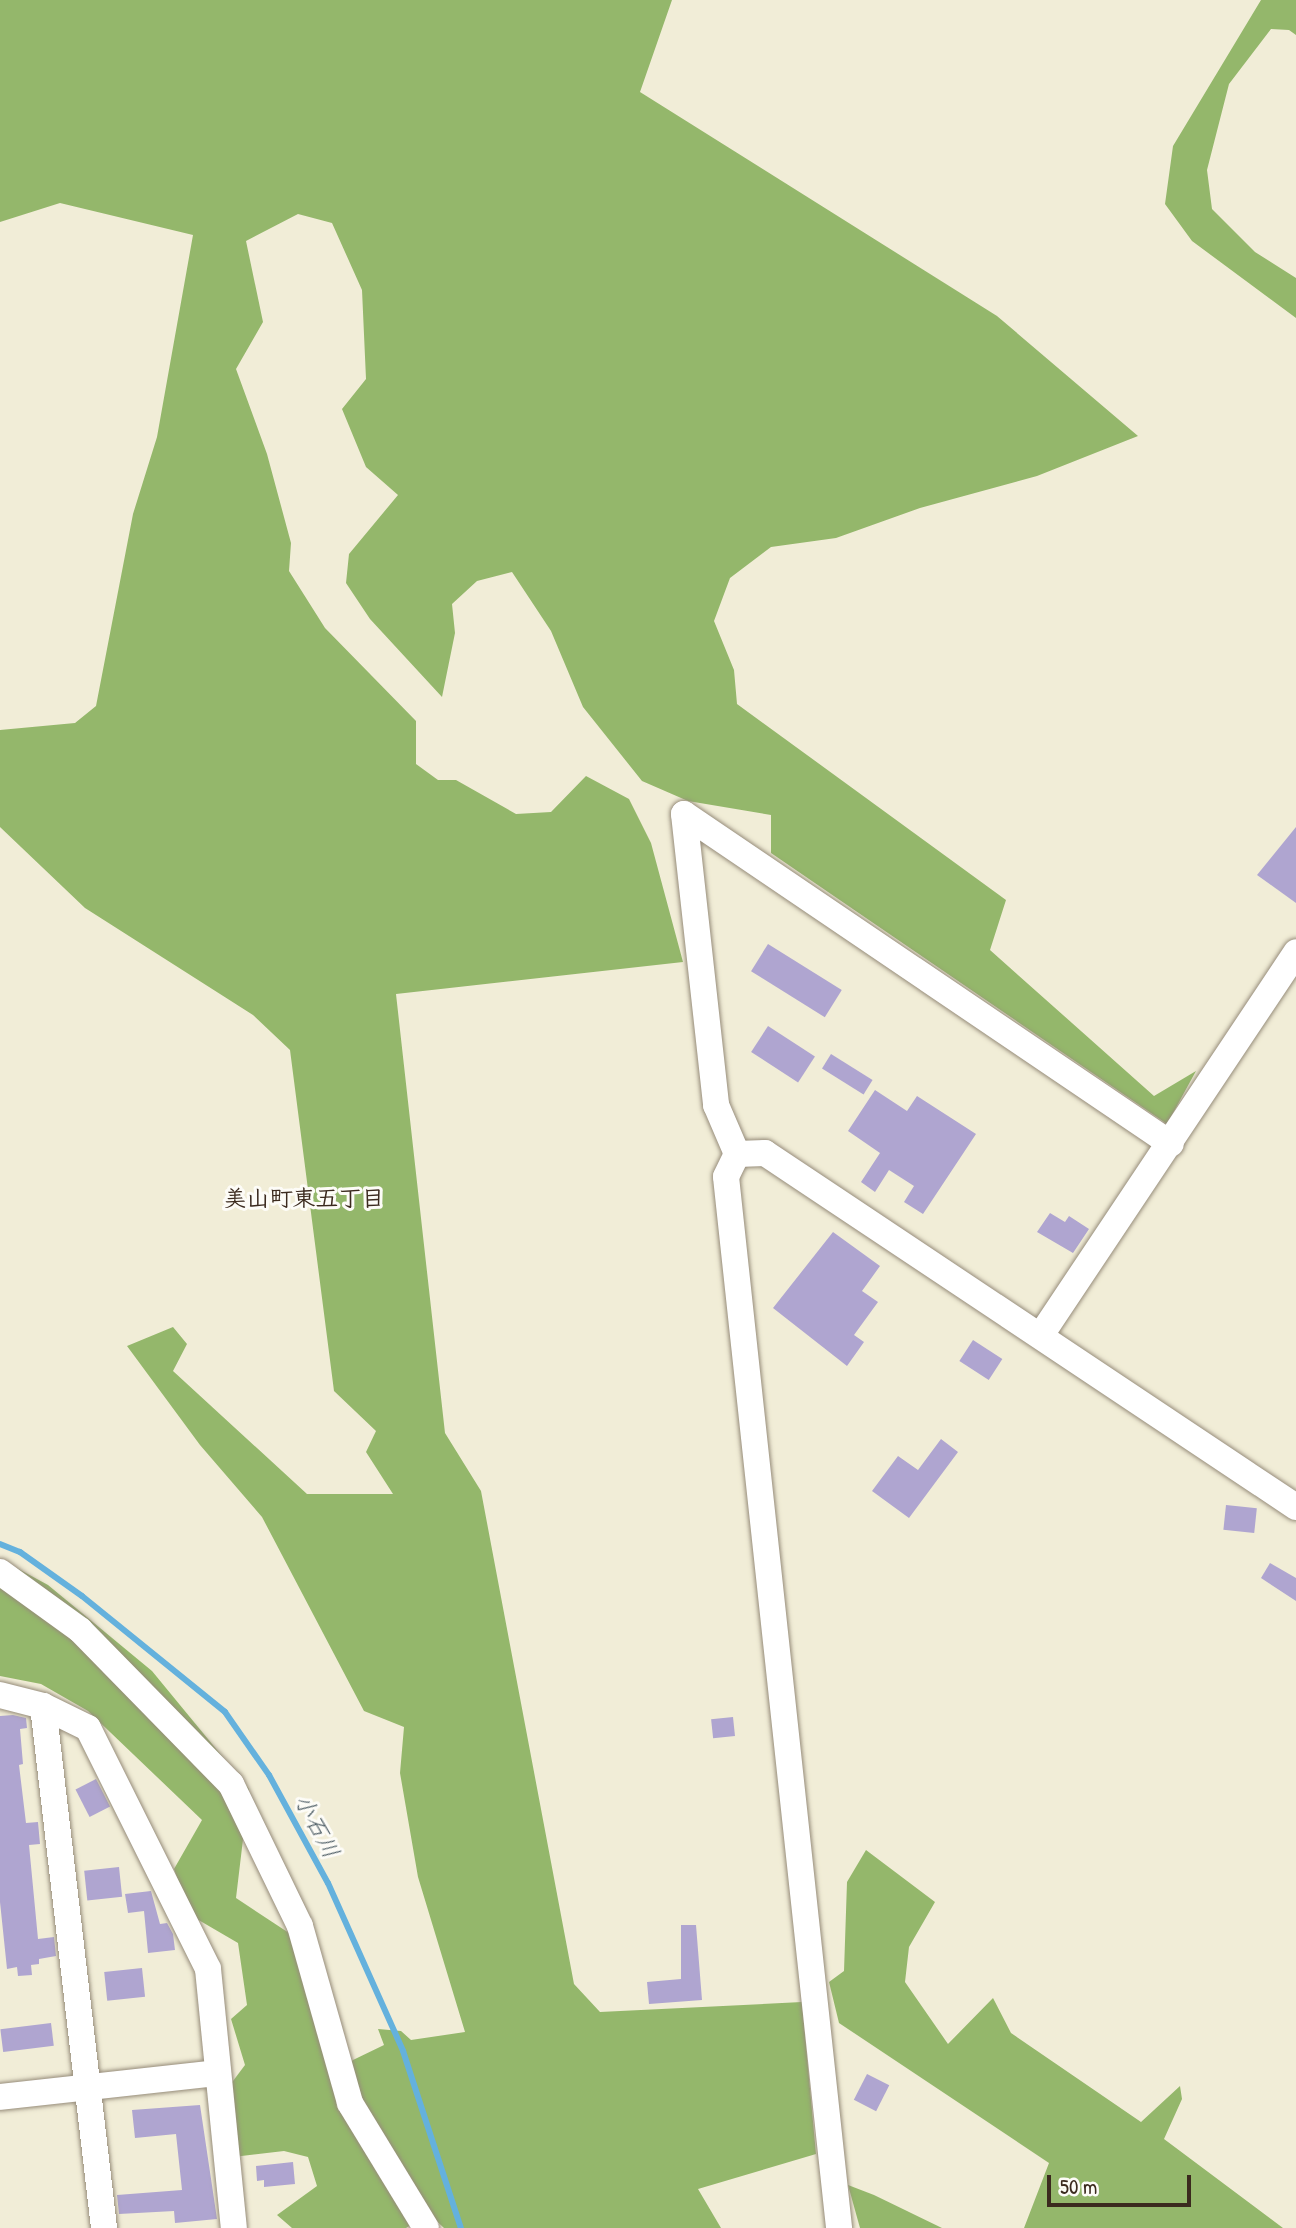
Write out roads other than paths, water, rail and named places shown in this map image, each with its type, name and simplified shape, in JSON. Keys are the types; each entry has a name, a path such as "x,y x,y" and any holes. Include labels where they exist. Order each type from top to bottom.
{"street":[{"path":"839,2228 726,1177 737,1154 716,1105 684,814 1171,1144"},
{"path":"1041,1335 1171,1144 1296,952"},
{"path":"737,1154 765,1153 1296,1507"},
{"path":"0,1573 80,1630 231,1784 300,1926 350,2102 426,2228"},
{"path":"0,1695 43,1706 88,1728 208,1969 234,2228"},
{"path":"43,1706 104,2228"},
{"path":"0,2097 218,2073"}],"waterway":[{"name":"小石川","path":"0,1544 20,1552 82,1596 225,1712 269,1775 328,1883 403,2051 461,2228"}],"district":[{"name":"美山町東五丁目","path":"304,1198"}]}
